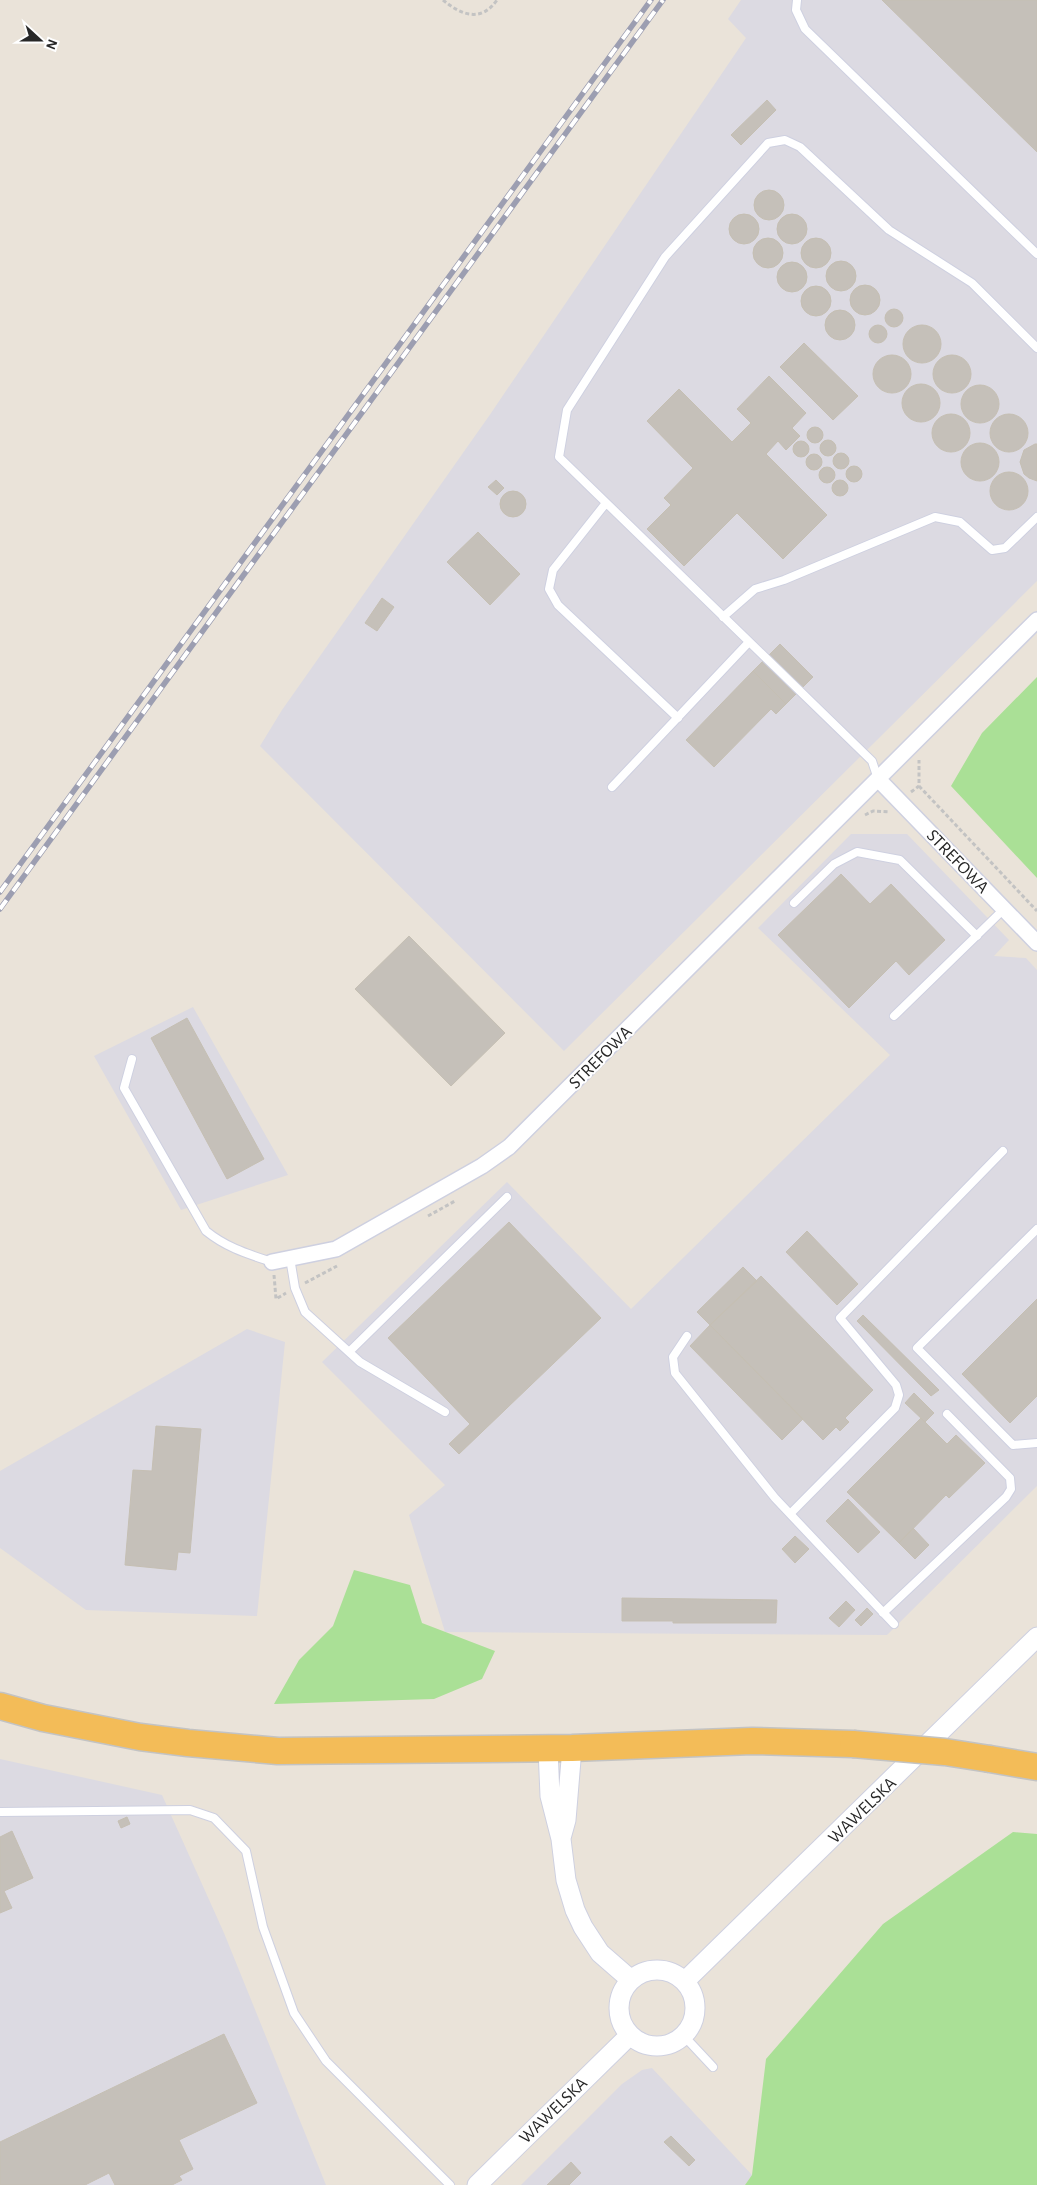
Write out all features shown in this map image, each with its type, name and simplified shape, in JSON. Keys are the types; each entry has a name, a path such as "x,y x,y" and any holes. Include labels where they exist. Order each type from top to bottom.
{"highway":[{"path":"0,1706 91,1728 140,1737 222,1747 305,1751 560,1748 752,1742 853,1744 945,1752 1037,1767"}],"street":[{"name":"STREFOWA","path":"272,1262 336,1249 482,1166 509,1147 1037,620"},
{"name":"STREFOWA","path":"878,779 1037,943"},
{"name":"WAWELSKA","path":"686,1981 1037,1637"},
{"path":"560,1748 550,1796 561,1839 566,1880 583,1927 600,1953 631,1980"},
{"path":"658,1970 668,1971 686,1981 692,1990 696,2009 693,2024 684,2036 667,2046 657,2047 647,2045 630,2035 622,2022 619,2007 620,1997 631,1980 644,1972 658,1970"},
{"name":"WAWELSKA","path":"477,2185 630,2035"}],"lane":[{"path":"797,0 796,10 805,29 1037,254"},
{"path":"878,779 872,761 559,457 567,410 665,257 768,143 785,140 800,146 888,230 972,283 1037,348"},
{"path":"606,502 553,570 549,589 558,605 678,718"},
{"path":"723,617 755,589 784,580 935,517 960,522 992,550 1006,548 1037,517"},
{"path":"612,787 750,642"},
{"path":"794,903 834,864 857,852 900,860 977,936"},
{"path":"894,1016 1004,909"},
{"path":"132,1059 124,1088 206,1230 220,1242 237,1251 272,1262"},
{"path":"790,1514 895,1408 899,1395 896,1385 840,1318 1003,1151"},
{"path":"349,1352 507,1197"},
{"path":"1037,1230 918,1348 1013,1445 1037,1442"},
{"path":"290,1258 295,1288 305,1312 360,1362 445,1412"},
{"path":"687,1336 673,1356 675,1373 790,1514 894,1624"},
{"path":"883,1613 1006,1497 1011,1489 1010,1478 947,1414"},
{"path":"0,1812 190,1810 214,1818 246,1851 263,1927 294,2013 326,2061 450,2185"},
{"path":"684,2036 713,2067"}],"path":[{"path":"443,0 458,11 470,14 489,10 497,0"},
{"path":"919,786 1037,911"}],"shaded area":[{"path":"741,0 1037,0 1037,581 564,1051 260,746 282,710 489,416 746,38 728,19"},
{"path":"851,834 907,834 1009,940 994,956 1026,958 1037,970 1037,1486 887,1635 445,1632 409,1515 445,1485 322,1362 507,1182 631,1309 890,1055 758,928"},
{"path":"193,1007 288,1175 181,1210 94,1056"},
{"path":"247,1329 285,1342 257,1616 86,1610 0,1548 0,1471"},
{"path":"0,1759 162,1795 224,1933 326,2185 0,2185"},
{"path":"652,2068 752,2175 745,2185 521,2185 622,2084 642,2070"}],"green space":[{"path":"1037,677 1037,878 951,786 982,733"},
{"path":"354,1570 410,1585 422,1623 495,1651 482,1679 434,1699 274,1704 299,1660 333,1626"},
{"path":"1013,1832 1037,1834 1037,2185 745,2185 752,2175 766,2059 883,1924"}],"building":[{"path":"882,0 1037,0 1037,152"},
{"path":"767,100 776,110 741,145 731,135"},
{"path":"769,190 775,191 783,199 783,211 775,219 769,220 763,219 755,211 754,205 755,199 763,191"},
{"path":"744,214 750,215 758,223 758,235 750,243 744,244 738,243 730,235 729,229 730,223 738,215"},
{"path":"792,214 803,218 807,229 803,240 792,244 781,240 777,229 781,218"},
{"path":"768,238 774,239 782,247 782,259 774,267 768,268 762,267 754,259 753,253 754,247 762,239"},
{"path":"816,238 822,239 830,247 830,259 822,267 816,268 810,267 802,259 801,253 802,247 810,239"},
{"path":"841,261 847,262 855,270 855,282 847,290 841,291 835,290 827,282 826,276 827,270 835,262"},
{"path":"792,262 798,263 806,271 806,283 798,291 792,292 786,291 778,283 777,277 778,271 786,263"},
{"path":"865,285 871,286 879,294 879,306 871,314 865,315 859,314 851,306 850,300 851,294 859,286"},
{"path":"816,286 827,290 831,301 827,312 816,316 805,312 801,301 805,290"},
{"path":"890,309 898,309 903,314 901,325 890,327 885,322 885,314"},
{"path":"840,310 846,311 854,319 854,331 846,339 840,340 834,339 826,331 825,325 826,319 834,311"},
{"path":"874,325 882,325 887,330 885,341 874,343 869,338 869,330"},
{"path":"922,325 935,331 941,344 935,357 922,363 909,357 903,344 909,331"},
{"path":"804,343 858,396 833,420 780,367"},
{"path":"892,355 905,361 911,374 905,387 892,393 879,387 873,374 879,361"},
{"path":"952,355 965,361 971,374 965,387 952,393 939,387 933,374 939,361"},
{"path":"769,376 806,413 792,428 800,436 786,450 778,441 766,454 827,515 783,559 737,513 684,566 647,529 671,505 664,498 693,468 647,421 679,389 732,442 751,423 737,409"},
{"path":"921,384 934,390 940,403 934,416 921,422 908,416 902,403 908,390"},
{"path":"980,385 993,391 999,404 993,417 980,423 967,417 961,404 967,391"},
{"path":"951,414 964,420 970,433 964,446 951,452 938,446 932,433 938,420"},
{"path":"1009,414 1022,420 1028,433 1022,446 1009,452 996,446 990,433 996,420"},
{"path":"815,427 823,435 815,443 807,435"},
{"path":"828,440 836,448 828,456 820,448"},
{"path":"801,441 809,449 801,457 793,449"},
{"path":"980,443 993,449 999,462 993,475 980,481 967,475 961,462 967,449"},
{"path":"1037,444 1037,481 1024,474 1020,462 1024,450"},
{"path":"841,453 849,461 841,469 833,461"},
{"path":"814,454 822,462 814,470 806,462"},
{"path":"854,466 862,474 854,482 846,474"},
{"path":"827,467 835,475 827,483 819,475"},
{"path":"1009,472 1022,478 1028,491 1022,504 1009,510 996,504 990,491 996,478"},
{"path":"496,480 504,488 497,495 488,487"},
{"path":"840,480 848,488 840,496 832,488"},
{"path":"513,491 522,495 526,504 522,513 513,517 504,513 500,504 504,495"},
{"path":"478,532 520,574 490,605 447,562"},
{"path":"382,598 394,607 377,631 365,623"},
{"path":"780,644 813,677 786,704 753,671"},
{"path":"753,671 786,704 776,714 771,709 714,767 686,740"},
{"path":"841,874 870,904 891,884 945,940 909,975 896,961 849,1008 778,935"},
{"path":"409,936 505,1033 451,1086 355,989"},
{"path":"187,1018 264,1159 227,1179 151,1038"},
{"path":"509,1222 601,1318 459,1454 449,1444 470,1424 388,1338"},
{"path":"807,1231 858,1284 837,1305 786,1252"},
{"path":"743,1267 757,1281 710,1325 697,1312"},
{"path":"761,1276 873,1390 845,1418 849,1422 840,1431 836,1427 823,1440 710,1325"},
{"path":"1037,1299 1037,1396 1010,1423 962,1374"},
{"path":"863,1315 939,1390 931,1396 857,1321"},
{"path":"710,1325 803,1419 782,1440 690,1346"},
{"path":"914,1393 934,1413 925,1422 905,1403"},
{"path":"921,1418 947,1444 956,1435 985,1463 949,1498 946,1495 899,1543 847,1492"},
{"path":"156,1426 201,1429 190,1553 178,1552 176,1570 125,1565 133,1470 152,1471"},
{"path":"848,1499 880,1532 858,1553 826,1521"},
{"path":"913,1528 929,1545 915,1559 899,1543"},
{"path":"795,1536 809,1549 795,1563 782,1549"},
{"path":"622,1598 777,1600 776,1623 622,1621"},
{"path":"846,1601 855,1610 839,1627 829,1618"},
{"path":"867,1608 873,1614 861,1626 855,1620"},
{"path":"127,1817 130,1824 121,1828 118,1821"},
{"path":"12,1831 33,1878 4,1891 12,1908 0,1913 0,1837"},
{"path":"224,2034 257,2103 179,2140 193,2169 179,2176 182,2180 172,2185 115,2185 109,2173 85,2185 0,2185 0,2142"},
{"path":"671,2136 695,2160 689,2166 664,2142"},
{"path":"571,2162 581,2173 569,2185 547,2185"}],"railway":[{"path":"0,892 651,0"},
{"path":"0,909 663,0"}]}
